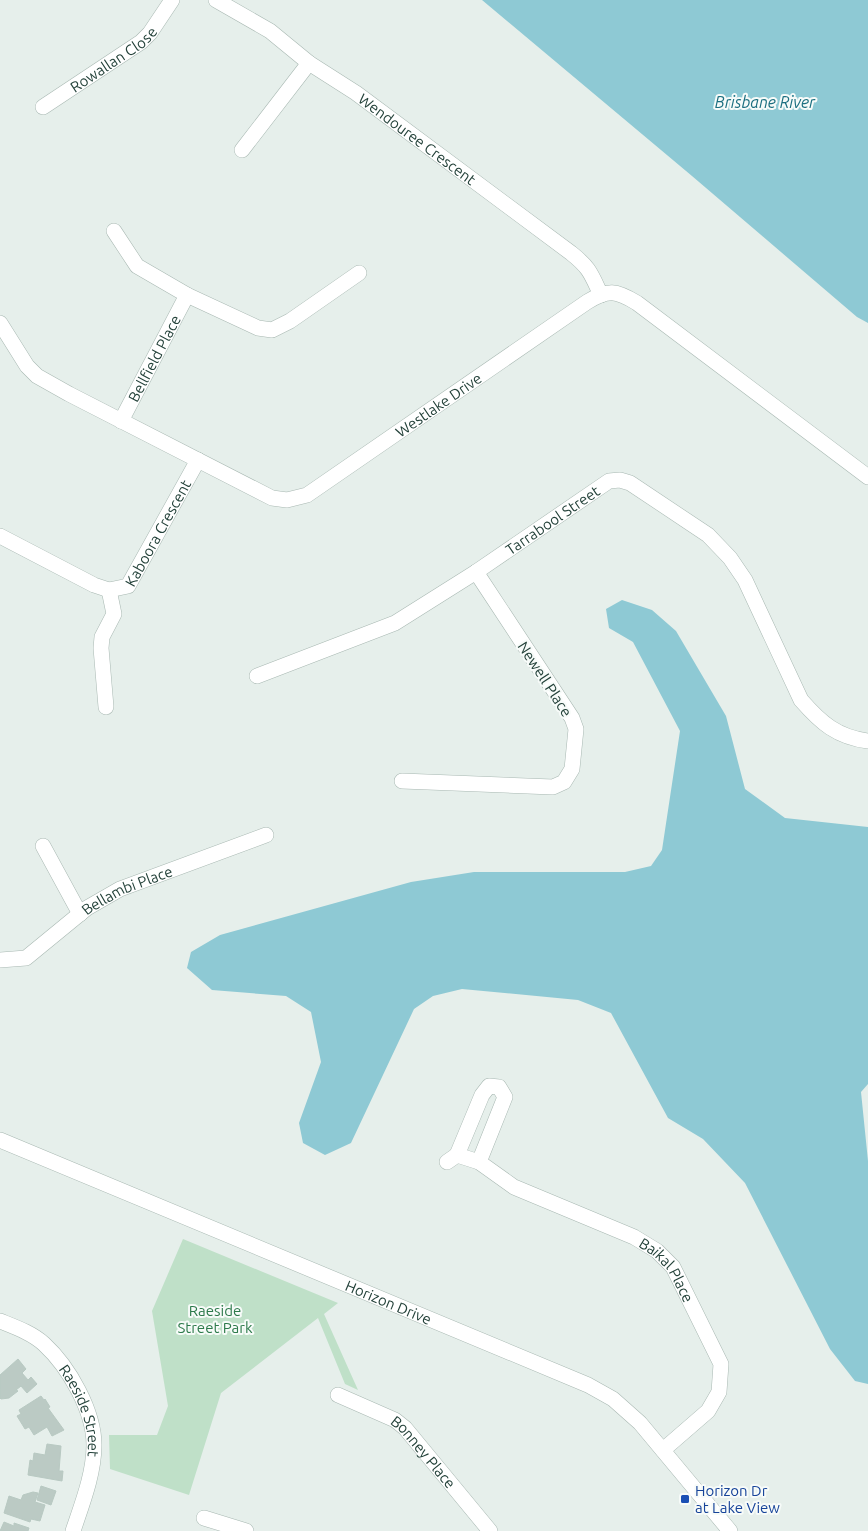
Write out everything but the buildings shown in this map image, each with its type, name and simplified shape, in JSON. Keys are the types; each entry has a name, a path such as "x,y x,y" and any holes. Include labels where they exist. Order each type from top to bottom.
{"street":[{"name":"Rowallan Close","path":"43,108 141,42 150,33 172,0"},
{"name":"Wendouree Crescent","path":"216,0 270,31 309,63 356,93 577,258 592,273 601,295"},
{"path":"242,150 309,63"},
{"path":"114,231 137,266 187,295 258,328 272,330 290,321 359,273"},
{"path":"601,295 609,292 619,293 637,303 868,477"},
{"name":"Bellfield Place","path":"121,421 187,295"},
{"name":"Westlake Drive","path":"0,323 27,366 37,376 272,498 287,500 307,495 587,302 601,295"},
{"name":"Kaboora Crescent","path":"0,536 94,585 109,590 128,586 198,460"},
{"name":"Tarrabool Street","path":"257,676 395,623 476,572 608,481 620,480 630,482 708,535 730,558 745,580 801,700 812,714 841,735 868,741"},
{"name":"Newell Place","path":"402,781 553,786 564,782 572,770 576,729 572,718 476,572"},
{"path":"106,708 100,648 102,638 114,614 109,590"},
{"name":"Bellambi Place","path":"0,960 26,958 88,908 120,889 266,835"},
{"path":"43,846 80,914"},
{"name":"Baikal Place","path":"479,1162 505,1097 499,1087 489,1086 482,1095 452,1159 479,1162 514,1187 634,1237 657,1251 673,1268 721,1364 719,1392 708,1411 662,1450"},
{"name":"Horizon Drive","path":"0,1140 588,1385 613,1399 640,1423 730,1531"},
{"name":"Raeside Street","path":"0,1321 18,1328 43,1342 65,1367 84,1401 92,1429 94,1445 88,1484 73,1531"},
{"name":"Bonney Place","path":"338,1395 395,1420 405,1428 490,1531"},
{"path":"204,1518 246,1531"}],"green space":[{"name":"Raeside Street Park","path":"183,1239 338,1303 324,1314 358,1390 345,1384 318,1318 221,1393 189,1495 110,1469 109,1435 157,1435 168,1406 152,1311"}],"water":[{"name":"Brisbane River","path":"482,0 868,0 868,323 857,317"},
{"path":"622,600 652,610 676,631 726,716 745,789 785,818 868,827 868,1084 861,1092 868,1161 868,1384 855,1381 830,1349 745,1183 703,1139 668,1118 611,1013 578,1000 462,989 433,996 414,1009 351,1143 325,1155 303,1143 299,1123 321,1062 311,1012 286,996 212,990 187,968 191,952 220,935 411,882 474,872 625,872 651,866 662,850 680,731 633,642 609,628 606,609"}],"place":[{"name":"Horizon Dr at Lake View","path":"685,1499"}]}
